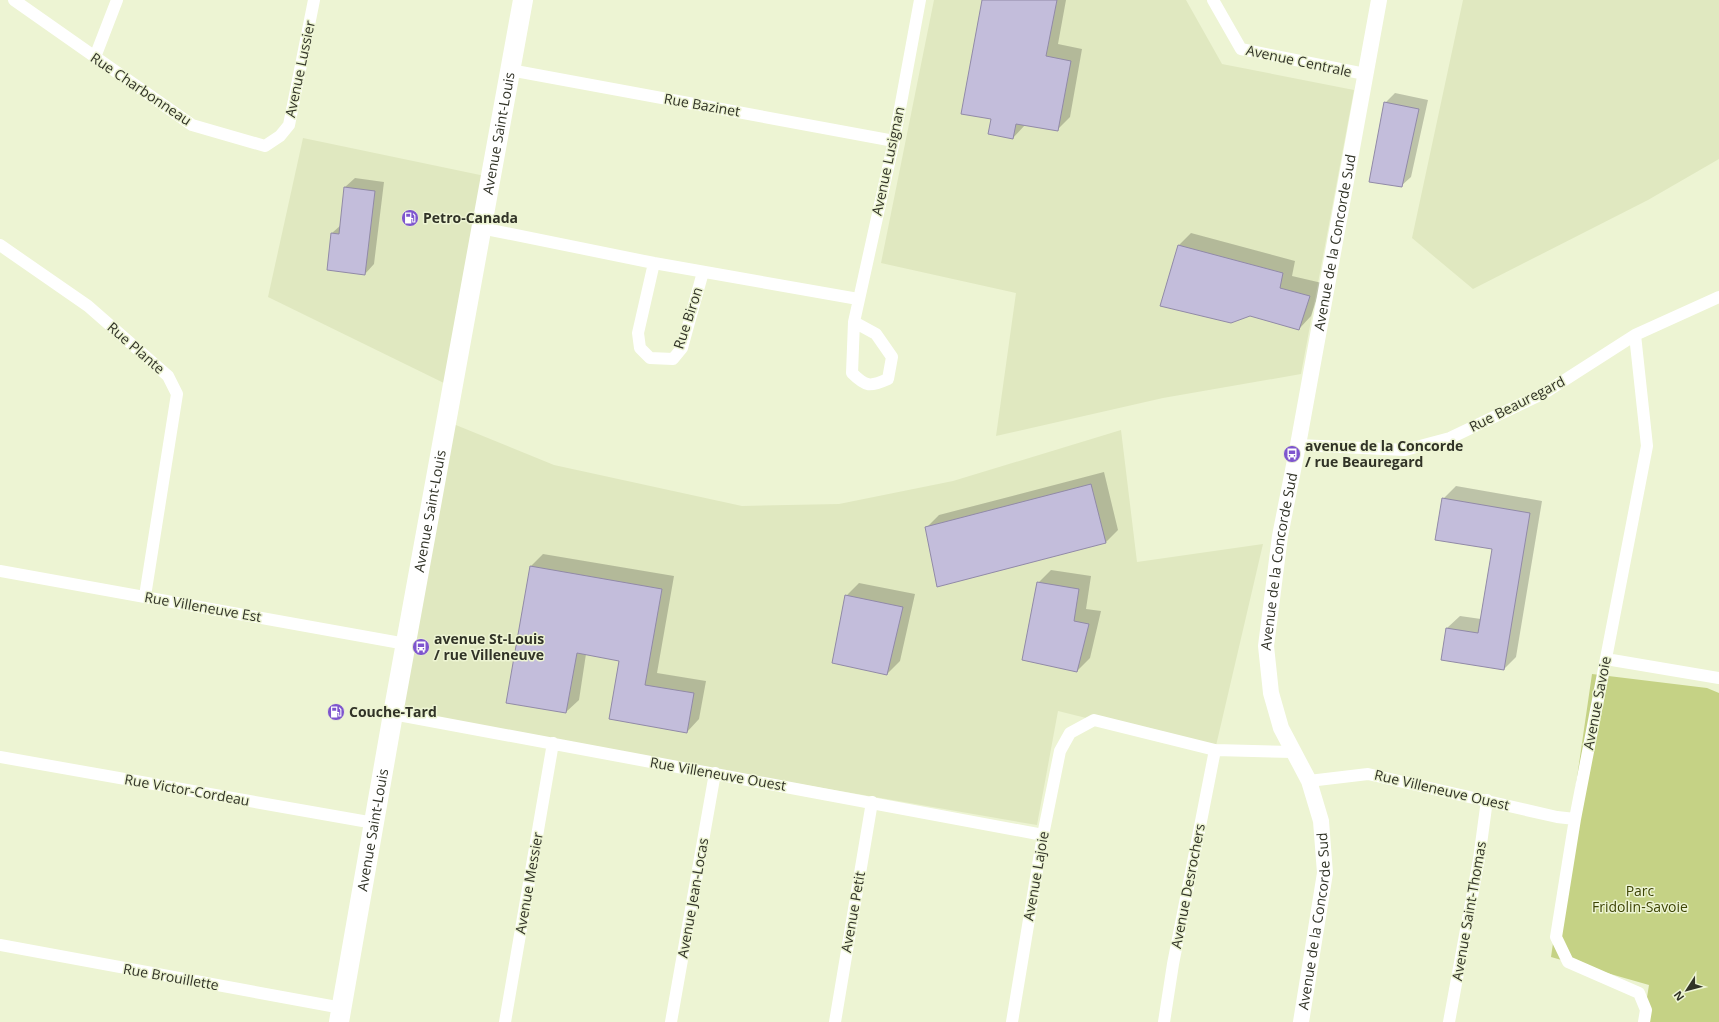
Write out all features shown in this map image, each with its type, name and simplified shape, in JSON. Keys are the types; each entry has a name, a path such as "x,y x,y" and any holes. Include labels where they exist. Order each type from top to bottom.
{"main road":[{"name":"Avenue Saint-Louis","path":"341,1015 393,714 523,0"}],"street":[{"name":"Rue Charbonneau","path":"14,0 192,125 265,146 280,136"},
{"path":"94,57 117,0"},
{"name":"Avenue Lussier","path":"280,136 289,125 314,0"},
{"name":"Avenue Lusignan","path":"854,322 876,334 892,357 888,379 875,385 862,383 852,372 854,322 894,141 920,0"},
{"name":"Avenue Centrale","path":"1213,0 1241,50 1365,74"},
{"name":"Avenue de la Concorde Sud","path":"1301,1022 1325,872 1321,821 1309,781 1281,728 1271,693 1266,646 1280,536 1298,445 1378,0"},
{"name":"Rue Bazinet","path":"510,70 894,141"},
{"name":"Rue Biron","path":"481,228 654,263 858,299"},
{"name":"Rue Plante","path":"0,246 88,306 168,376 177,394 145,596"},
{"name":"Rue Biron","path":"654,263 638,333 640,348 650,358 673,359 682,348 702,272"},
{"name":"Rue Beauregard","path":"1298,445 1405,450 1450,438 1546,392 1635,335 1719,297"},
{"name":"Avenue Savoie","path":"1635,335 1647,446 1575,819 1556,937 1568,962 1639,993 1646,1010 1644,1022"},
{"name":"Rue Villeneuve Est","path":"0,571 406,644"},
{"path":"1606,659 1719,678"},
{"name":"Rue Villeneuve Ouest","path":"393,714 872,802 1043,836"},
{"name":"Avenue Lajoie","path":"1012,1022 1043,836 1060,751 1070,733 1094,720 1215,750"},
{"name":"Avenue Messier","path":"505,1022 553,743"},
{"path":"1215,750 1294,752"},
{"name":"Avenue Desrochers","path":"1164,1022 1172,964 1215,750"},
{"name":"Rue Victor-Cordeau","path":"0,757 374,823"},
{"name":"Avenue Jean-Locas","path":"671,1022 716,773"},
{"name":"Rue Villeneuve Ouest","path":"1309,781 1368,774 1557,817 1575,819"},
{"name":"Avenue Saint-Thomas","path":"1449,1022 1480,858 1487,800"},
{"name":"Avenue Petit","path":"835,1022 872,802"},
{"name":"Rue Brouillette","path":"0,945 341,1015"}],"shaded area":[{"path":"934,0 1186,0 1222,64 1354,90 1301,374 1163,398 996,436 1016,293 881,263"},
{"path":"1463,0 1719,0 1719,159 1648,200 1473,289 1412,238"},
{"path":"303,138 485,176 450,386 268,297"},
{"path":"446,421 554,465 742,506 839,504 953,481 1121,430 1137,562 1263,544 1215,750 1058,711 1037,825 393,714"}],"green space":[{"name":"Parc Fridolin-Savoie","path":"1592,674 1707,688 1719,693 1719,1022 1643,1022 1649,985 1551,957"}],"building":[{"path":"982,0 1057,0 1046,56 1071,61 1058,131 1016,124 1013,139 988,134 991,119 961,114"},
{"path":"1384,102 1419,109 1402,187 1369,182"},
{"path":"344,187 375,191 365,275 327,270 331,233 339,234"},
{"path":"1178,245 1283,273 1280,288 1310,296 1299,330 1250,316 1231,323 1160,306"},
{"path":"1091,484 1106,543 937,587 925,527"},
{"path":"1442,498 1530,513 1504,670 1441,660 1446,628 1478,633 1492,549 1435,540"},
{"path":"530,566 662,589 645,685 694,693 687,733 609,719 619,661 577,653 566,713 506,703"},
{"path":"1037,582 1079,589 1074,621 1089,624 1077,672 1022,660"},
{"path":"845,595 903,607 887,675 832,663"}],"place":[{"name":"Petro-Canada","path":"410,218"},
{"name":"avenue de la Concorde / rue Beauregard","path":"1292,454"},
{"name":"avenue St-Louis / rue Villeneuve","path":"421,647"},
{"name":"Couche-Tard","path":"336,712"}]}
